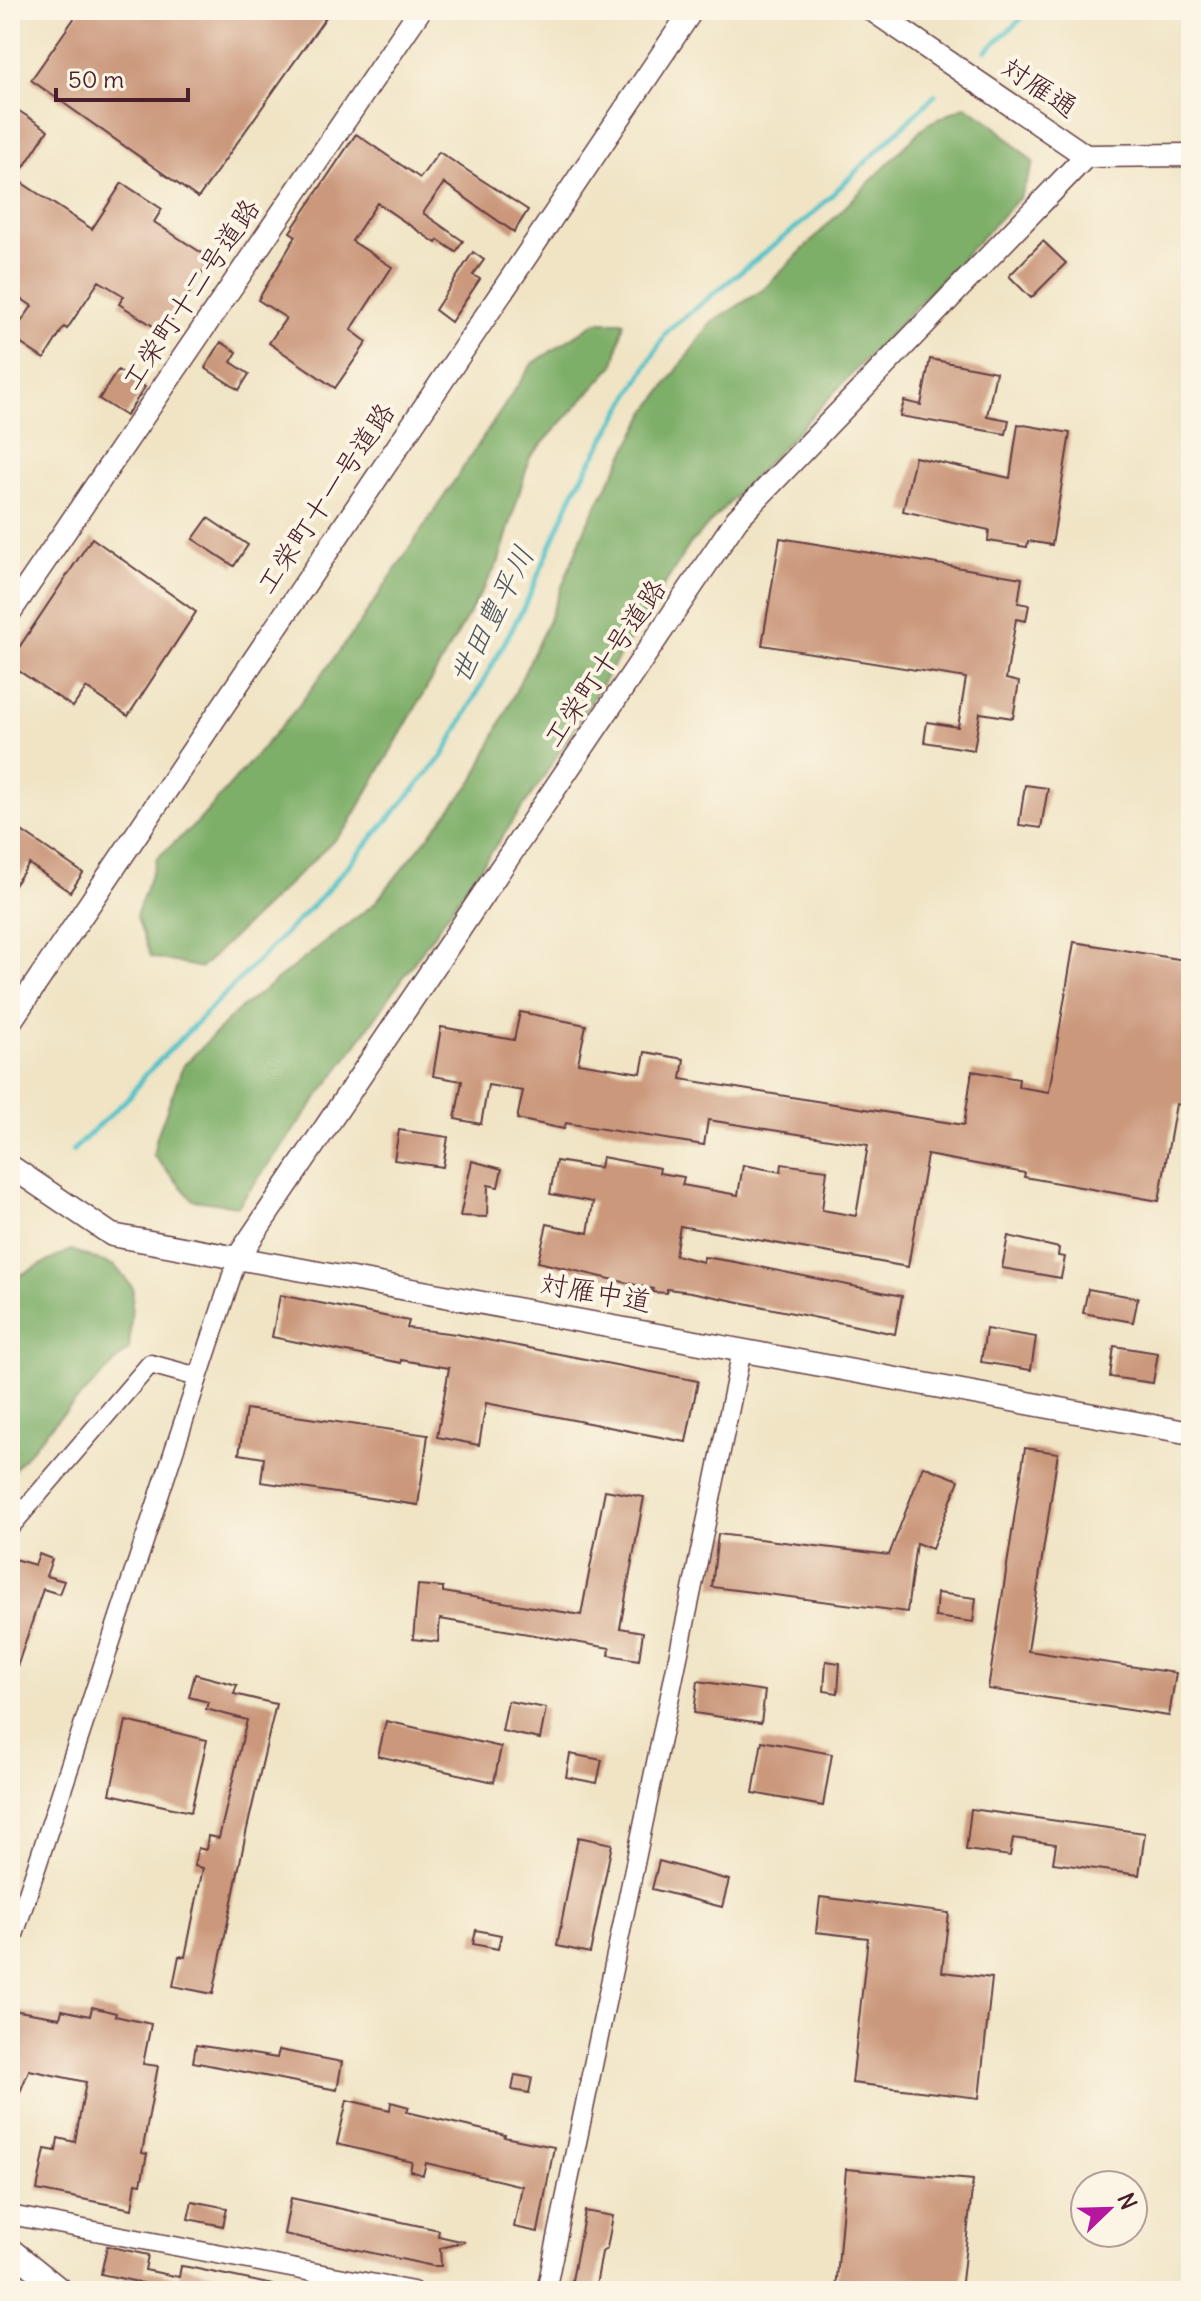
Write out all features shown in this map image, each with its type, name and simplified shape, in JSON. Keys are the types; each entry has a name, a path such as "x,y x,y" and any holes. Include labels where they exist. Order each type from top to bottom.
{"street":[{"name":"工栄町十二号道路","path":"10,612 420,10"},
{"name":"工栄町十一号道路","path":"10,1022 692,10"},
{"name":"対雁通","path":"872,10 1086,156 1191,155"},
{"name":"工栄町十号道路","path":"238,1257 737,519 1086,156"},
{"name":"対雁中道","path":"10,1166 112,1235 1191,1433"},
{"path":"10,1947 238,1257"},
{"path":"546,2291 742,1350"},
{"path":"10,1527 150,1364 198,1377"},
{"path":"10,2215 413,2291"},
{"path":"10,2249 62,2291"}],"green space":[{"path":"966,106 990,122 1034,163 1020,197 690,544 541,781 349,1055 238,1206 193,1200 153,1155 183,1066 236,1012 375,903 474,780 547,624 587,524 646,413 711,323 764,289 927,124"},
{"path":"596,322 624,322 614,365 530,457 499,561 347,828 201,968 151,957 136,916 157,858 198,822 297,708 360,623 532,364"},
{"path":"71,1250 115,1266 133,1288 129,1349 55,1422 10,1478 10,1280"}],"building":[{"path":"80,10 331,10 198,198 31,80"},
{"path":"10,105 48,130 16,179 92,229 122,183 162,209 154,222 211,259 164,333 119,304 124,296 99,281 44,359 11,337 32,306 10,291"},
{"path":"356,134 420,178 439,152 528,210 514,232 444,183 423,213 463,241 456,252 438,240 436,243 377,203 352,241 392,267 351,330 367,342 335,388 269,343 286,318 258,300 296,236 290,232"},
{"path":"1043,241 1066,263 1031,298 1009,276"},
{"path":"473,252 484,260 473,275 480,279 451,322 435,310"},
{"path":"221,342 237,352 231,362 249,374 239,390 205,368"},
{"path":"930,359 996,372 987,416 1009,420 1006,434 900,416 904,401 921,405"},
{"path":"118,370 145,387 126,416 99,399"},
{"path":"1018,424 1070,433 1052,545 1028,541 1027,547 988,541 989,530 903,511 915,457 1010,478"},
{"path":"208,518 248,545 234,566 193,539"},
{"path":"92,538 196,612 128,716 86,688 73,707 10,665"},
{"path":"780,538 1022,578 1018,603 1029,605 1026,621 1016,619 1006,679 1019,682 1013,718 980,713 974,750 924,742 927,722 958,727 966,678 762,645"},
{"path":"1025,785 1048,788 1041,828 1019,825"},
{"path":"10,823 83,873 70,892 29,864 10,891"},
{"path":"1074,942 1191,961 1191,1106 1176,1104 1159,1201 1024,1177 1025,1173 927,1155 908,1267 680,1226 675,1255 703,1262 704,1257 735,1262 902,1296 895,1334 691,1292 667,1289 667,1293 652,1292 653,1289 538,1262 547,1224 588,1233 593,1202 550,1194 556,1161 600,1168 602,1157 660,1168 659,1173 684,1177 682,1185 738,1195 743,1165 781,1172 782,1164 827,1170 822,1210 856,1216 868,1145 708,1120 704,1145 566,1123 564,1129 517,1119 523,1091 488,1085 481,1124 455,1119 462,1081 433,1076 441,1027 514,1040 520,1012 586,1025 578,1063 641,1073 645,1052 684,1059 681,1079 964,1125 972,1071 1019,1079 1018,1087 1049,1092"},
{"path":"399,1130 448,1137 443,1167 394,1160"},
{"path":"472,1161 502,1169 498,1187 488,1185 487,1217 460,1216"},
{"path":"1008,1236 1059,1248 1058,1256 1065,1257 1061,1278 1002,1268"},
{"path":"1088,1289 1138,1298 1133,1322 1083,1313"},
{"path":"280,1295 409,1321 407,1328 456,1334 698,1381 686,1442 486,1403 479,1445 437,1437 449,1368 401,1360 401,1363 272,1337"},
{"path":"986,1329 1036,1337 1031,1370 981,1362"},
{"path":"1114,1346 1158,1353 1153,1383 1110,1377"},
{"path":"246,1409 428,1435 418,1505 261,1482 264,1458 239,1454"},
{"path":"1025,1448 1058,1453 1028,1651 1176,1673 1169,1716 988,1689"},
{"path":"923,1466 959,1480 932,1549 916,1543 907,1612 712,1587 718,1534 889,1555"},
{"path":"605,1490 644,1497 620,1628 643,1632 639,1660 609,1655 610,1648 440,1619 438,1642 413,1639 418,1585 443,1587 443,1592 581,1615"},
{"path":"39,1554 52,1559 46,1576 64,1581 59,1594 43,1589 13,1679 10,1679 10,1570 14,1559 35,1565"},
{"path":"937,1593 976,1598 973,1622 935,1617"},
{"path":"826,1661 840,1663 838,1693 824,1691"},
{"path":"195,1674 237,1685 234,1694 276,1704 213,1994 173,1986 179,1956 185,1957 203,1868 194,1866 198,1848 206,1850 208,1836 219,1838 247,1720 206,1709 208,1702 189,1697"},
{"path":"698,1681 765,1691 761,1723 694,1713"},
{"path":"508,1701 546,1708 540,1739 502,1731"},
{"path":"126,1721 207,1740 191,1812 110,1794"},
{"path":"386,1721 501,1747 494,1782 378,1756"},
{"path":"762,1741 832,1754 823,1806 753,1793"},
{"path":"570,1754 602,1760 597,1783 566,1777"},
{"path":"971,1809 1145,1833 1139,1875 1053,1863 1056,1844 1013,1838 1010,1856 966,1850"},
{"path":"578,1837 612,1844 590,1953 557,1946"},
{"path":"659,1861 729,1880 722,1907 652,1889"},
{"path":"820,1897 949,1913 942,1972 992,1978 979,2098 852,2083 868,1938 816,1932"},
{"path":"476,1930 501,1935 498,1949 473,1944"},
{"path":"92,2007 151,2024 143,2064 158,2066 142,2153 147,2154 141,2184 136,2183 132,2209 37,2190 45,2149 56,2151 58,2138 75,2142 86,2082 29,2070 10,2117 12,2010 60,2018 62,2010 90,2016"},
{"path":"196,2045 277,2058 279,2050 342,2062 337,2090 193,2062"},
{"path":"515,2075 532,2078 529,2093 512,2090"},
{"path":"347,2100 390,2110 391,2102 409,2107 407,2112 554,2147 538,2232 514,2227 522,2186 426,2163 423,2175 410,2171 412,2162 337,2144"},
{"path":"846,2169 973,2180 961,2291 836,2291"},
{"path":"291,2198 439,2230 438,2236 465,2242 440,2248 441,2266 433,2266 284,2234"},
{"path":"192,2201 227,2208 223,2226 188,2219"},
{"path":"585,2211 613,2216 595,2291 570,2291"},
{"path":"107,2246 148,2255 145,2270 179,2277 181,2266 188,2267 273,2285 272,2291 144,2291 147,2284 101,2274"}],"waterway":[{"name":"世田豊平川","path":"986,51 1031,10"},
{"name":"世田豊平川","path":"72,1151 130,1096 145,1075 321,897 443,756 527,601 574,491 667,331 809,217 935,95"}]}
